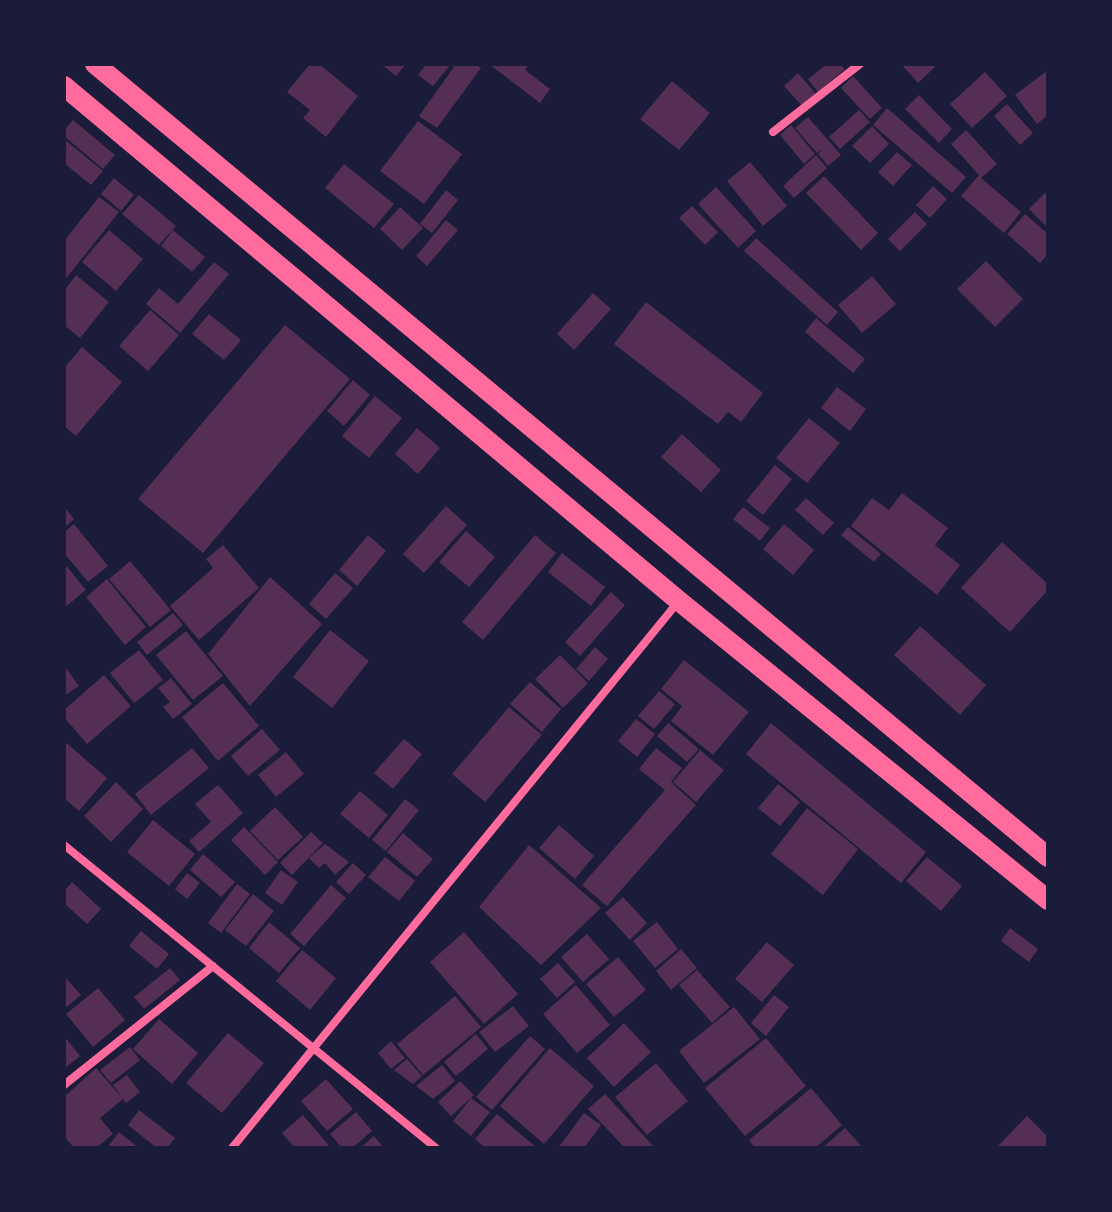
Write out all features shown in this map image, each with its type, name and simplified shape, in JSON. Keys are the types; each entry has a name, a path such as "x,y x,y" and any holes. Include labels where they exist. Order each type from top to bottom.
{"main road":[{"path":"95,64 1048,857"},
{"path":"64,86 679,601 1048,900"}],"street":[{"path":"773,132 860,64"},
{"path":"232,1148 679,601"},
{"path":"64,845 436,1148"},
{"path":"64,1085 213,966"}],"building":[{"path":"310,64 319,64 358,96 326,137 303,118 310,110 287,92"},
{"path":"381,64 406,64 396,76"},
{"path":"426,64 451,64 433,86 418,75"},
{"path":"456,64 476,64 481,68 437,128 419,116"},
{"path":"489,64 529,64 525,70 550,89 540,103"},
{"path":"827,64 840,64 845,69 818,92 808,79"},
{"path":"901,64 938,64 918,83"},
{"path":"1048,70 1048,115 1037,124 1015,95"},
{"path":"985,72 1007,96 972,128 950,104"},
{"path":"798,73 816,94 802,106 784,86"},
{"path":"853,76 882,108 870,119 841,88"},
{"path":"672,81 710,113 679,150 640,119"},
{"path":"919,95 952,129 939,143 905,109"},
{"path":"1007,104 1033,133 1020,145 994,116"},
{"path":"887,108 966,177 952,193 873,125"},
{"path":"859,110 870,122 840,149 829,137"},
{"path":"808,117 841,155 828,166 818,154 822,149 817,153 795,128"},
{"path":"73,120 115,155 103,169 64,136 64,131"},
{"path":"418,121 462,154 424,204 380,171"},
{"path":"791,125 815,154 804,164 780,135"},
{"path":"872,126 889,144 870,163 852,146"},
{"path":"966,130 997,164 981,178 1021,212 1004,233 961,196 979,175 951,144"},
{"path":"64,139 103,171 91,185 64,163"},
{"path":"897,152 912,165 893,186 878,172"},
{"path":"816,155 827,168 794,198 783,186"},
{"path":"750,162 787,206 763,226 727,181"},
{"path":"344,164 394,204 374,228 325,188"},
{"path":"824,176 878,233 861,250 806,193"},
{"path":"114,178 134,195 121,211 101,194"},
{"path":"933,186 947,199 930,218 916,205"},
{"path":"716,187 756,231 738,248 698,204"},
{"path":"446,190 458,200 432,233 420,224"},
{"path":"1048,190 1048,228 1029,209"},
{"path":"139,195 176,226 159,245 122,214"},
{"path":"99,197 119,212 64,281 64,241"},
{"path":"692,206 718,232 705,245 679,218"},
{"path":"400,207 423,228 402,250 380,229"},
{"path":"915,212 927,224 900,251 888,239"},
{"path":"1025,214 1048,234 1048,254 1040,263 1007,234"},
{"path":"446,220 458,230 427,266 416,256"},
{"path":"109,230 143,259 116,291 82,262"},
{"path":"173,230 205,257 192,272 161,246"},
{"path":"756,238 838,312 827,325 744,251"},
{"path":"986,261 1023,299 995,327 957,289"},
{"path":"214,262 229,274 180,333 146,304 159,288 178,304"},
{"path":"76,275 109,302 80,338 64,325 64,291"},
{"path":"872,276 896,304 862,333 838,305"},
{"path":"593,293 611,309 574,350 557,334"},
{"path":"646,302 763,393 741,422 728,412 718,424 614,344"},
{"path":"150,310 179,335 148,371 119,346"},
{"path":"209,314 241,340 224,360 192,334"},
{"path":"816,318 865,359 853,373 805,332"},
{"path":"285,325 350,379 203,553 138,499"},
{"path":"82,347 122,382 76,436 64,426 64,368"},
{"path":"353,380 370,395 344,426 327,411"},
{"path":"837,387 866,409 850,431 821,408"},
{"path":"375,396 402,418 369,458 342,436"},
{"path":"809,418 840,443 807,483 776,458"},
{"path":"417,428 440,448 418,474 395,454"},
{"path":"682,434 721,470 701,492 661,457"},
{"path":"775,465 792,479 763,515 746,501"},
{"path":"902,493 948,528 935,545 960,565 937,595 851,526 872,498 889,510"},
{"path":"806,498 834,523 823,535 795,510"},
{"path":"446,506 467,525 424,573 403,554"},
{"path":"64,507 74,519 64,528"},
{"path":"743,507 770,528 760,541 733,519"},
{"path":"74,524 108,566 88,582 64,553 64,532"},
{"path":"784,524 814,550 793,575 763,549"},
{"path":"848,527 881,554 874,562 841,535"},
{"path":"466,531 495,557 469,587 439,562"},
{"path":"368,535 386,551 357,586 339,570"},
{"path":"535,535 556,553 483,640 462,622"},
{"path":"1002,542 1048,584 1048,590 1010,632 961,588"},
{"path":"223,545 259,588 199,640 170,606 213,568 206,559"},
{"path":"562,553 605,587 591,606 548,572"},
{"path":"130,561 171,610 150,627 109,579"},
{"path":"64,563 86,590 64,608"},
{"path":"335,573 353,588 326,619 309,604"},
{"path":"270,577 322,624 250,706 208,654"},
{"path":"107,579 146,627 125,645 86,597"},
{"path":"611,592 625,605 580,656 565,642"},
{"path":"173,613 183,625 147,655 137,642"},
{"path":"920,626 986,685 960,715 894,655"},
{"path":"330,630 369,661 332,708 293,677"},
{"path":"186,631 223,676 193,700 156,655"},
{"path":"595,647 608,659 589,681 576,669"},
{"path":"139,650 163,680 134,703 110,673"},
{"path":"560,655 588,683 563,708 535,679"},
{"path":"684,660 749,712 713,755 671,721 682,706 661,689"},
{"path":"64,665 79,686 64,696"},
{"path":"104,675 131,706 87,744 64,717 64,710"},
{"path":"171,678 192,704 173,719 163,707 170,702 158,688"},
{"path":"530,682 561,709 542,732 510,704"},
{"path":"223,683 259,726 218,761 182,717"},
{"path":"659,691 675,704 654,729 638,716"},
{"path":"509,707 542,735 485,802 452,774"},
{"path":"636,719 655,734 637,757 618,741"},
{"path":"668,723 699,749 687,762 657,736"},
{"path":"771,723 926,852 901,883 746,754"},
{"path":"262,729 280,750 248,776 231,756"},
{"path":"404,739 422,754 393,789 374,773"},
{"path":"64,741 107,778 79,811 64,798"},
{"path":"192,748 209,768 151,815 135,794"},
{"path":"656,748 682,768 671,782 696,805 607,906 582,885 665,790 639,769"},
{"path":"700,750 724,770 696,802 673,782"},
{"path":"286,752 304,774 276,797 258,775"},
{"path":"116,782 143,809 111,842 84,816"},
{"path":"778,784 800,802 780,826 758,808"},
{"path":"218,785 243,813 199,852 189,841 211,822 195,804"},
{"path":"360,791 388,815 369,838 340,814"},
{"path":"405,799 419,810 386,851 372,840"},
{"path":"275,807 303,837 278,860 250,831"},
{"path":"807,808 858,849 823,895 771,854"},
{"path":"153,820 195,854 169,886 127,852"},
{"path":"559,825 594,856 575,879 539,848"},
{"path":"244,827 278,862 265,875 231,840"},
{"path":"311,832 323,843 292,875 280,863"},
{"path":"403,833 433,859 417,877 387,852"},
{"path":"325,844 349,862 335,875 325,863 319,868 309,858"},
{"path":"529,845 601,908 541,965 479,907"},
{"path":"203,854 235,882 221,897 190,870"},
{"path":"385,857 415,881 399,901 368,877"},
{"path":"927,857 962,886 941,911 906,881"},
{"path":"353,863 366,875 349,894 336,882"},
{"path":"281,870 298,882 282,905 265,893"},
{"path":"187,873 200,883 187,899 175,889"},
{"path":"72,882 101,909 87,924 64,903 64,891"},
{"path":"237,884 250,894 221,933 208,923"},
{"path":"331,885 346,898 304,946 290,934"},
{"path":"253,894 274,911 246,946 225,930"},
{"path":"623,897 647,923 630,940 605,913"},
{"path":"269,922 300,948 279,973 249,948"},
{"path":"657,922 678,949 655,968 633,941"},
{"path":"1010,928 1038,949 1029,962 1001,941"},
{"path":"141,931 169,954 157,969 129,946"},
{"path":"464,932 518,994 484,1024 430,962"},
{"path":"587,934 609,959 583,982 561,957"},
{"path":"767,942 794,965 762,1002 735,979"},
{"path":"681,949 697,968 671,990 656,971"},
{"path":"302,950 336,978 310,1010 276,981"},
{"path":"618,957 646,990 614,1017 586,984"},
{"path":"558,963 575,982 557,998 540,979"},
{"path":"170,968 180,980 144,1009 134,997"},
{"path":"697,970 730,1007 712,1023 679,985"},
{"path":"64,976 81,995 64,1009"},
{"path":"576,985 610,1025 577,1053 543,1014"},
{"path":"98,988 125,1020 93,1047 66,1014"},
{"path":"774,995 789,1007 766,1036 751,1023"},
{"path":"455,996 481,1027 423,1075 397,1044"},
{"path":"513,1006 529,1026 495,1052 479,1032"},
{"path":"734,1007 760,1039 704,1083 679,1051"},
{"path":"159,1019 198,1053 172,1084 133,1049"},
{"path":"624,1023 651,1052 614,1087 587,1058"},
{"path":"228,1033 264,1063 222,1113 186,1083"},
{"path":"476,1034 488,1049 456,1076 444,1062"},
{"path":"64,1036 80,1056 64,1069"},
{"path":"530,1036 545,1049 492,1110 476,1097"},
{"path":"766,1038 806,1086 745,1136 705,1088"},
{"path":"391,1041 405,1058 391,1069 378,1053"},
{"path":"130,1047 140,1060 111,1083 100,1070"},
{"path":"550,1048 594,1086 544,1144 500,1106"},
{"path":"407,1059 422,1076 413,1084 394,1070"},
{"path":"656,1063 688,1101 647,1135 615,1097"},
{"path":"442,1065 455,1081 433,1099 416,1086"},
{"path":"96,1068 123,1099 100,1118 113,1134 96,1148 74,1148 64,1136 64,1097"},
{"path":"127,1075 140,1092 126,1103 113,1085"},
{"path":"326,1079 353,1109 327,1131 301,1101"},
{"path":"460,1081 474,1095 451,1116 438,1102"},
{"path":"811,1088 842,1125 815,1148 755,1148 749,1140"},
{"path":"605,1094 655,1148 625,1148 588,1109"},
{"path":"471,1098 490,1112 471,1136 453,1121"},
{"path":"139,1110 175,1138 167,1148 157,1148 128,1125"},
{"path":"356,1112 372,1131 352,1148 342,1148 330,1134"},
{"path":"584,1113 601,1125 584,1148 558,1148"},
{"path":"497,1114 537,1148 485,1148 475,1139"},
{"path":"303,1115 331,1148 295,1148 282,1133"},
{"path":"1027,1116 1048,1137 1048,1148 996,1148"},
{"path":"845,1128 863,1148 822,1148"},
{"path":"119,1132 139,1148 107,1148"},
{"path":"374,1136 384,1148 360,1148"}]}
